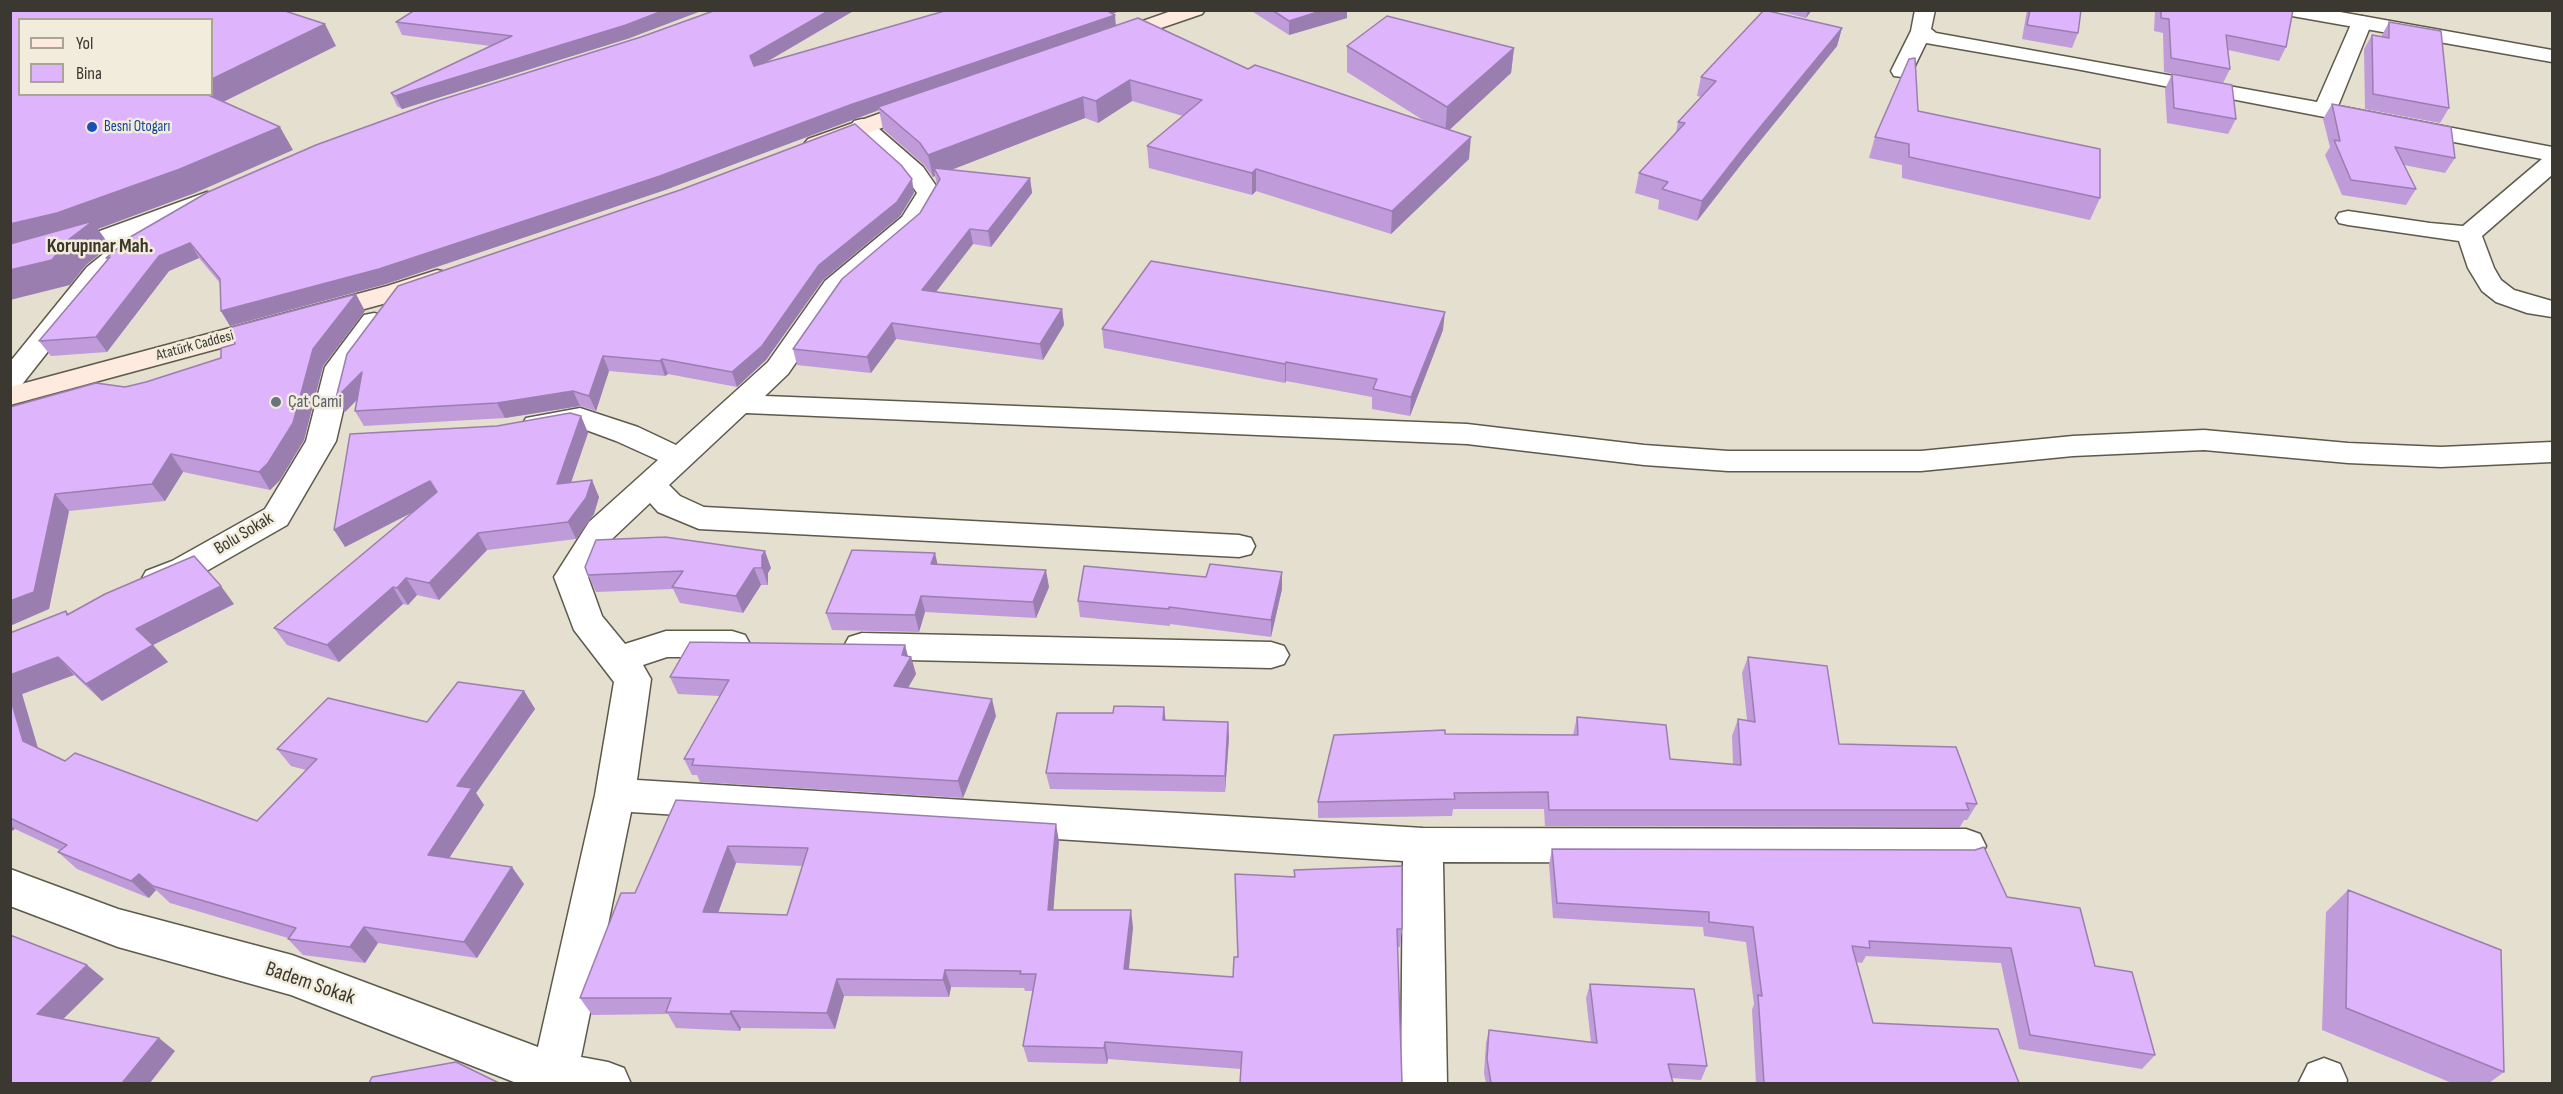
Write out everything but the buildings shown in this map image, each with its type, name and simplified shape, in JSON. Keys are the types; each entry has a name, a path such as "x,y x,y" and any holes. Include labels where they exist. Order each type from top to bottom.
{"main road":[{"path":"1085,48 1195,10"},
{"path":"796,151 940,99"},
{"name":"Atatürk Caddesi","path":"10,396 396,292 463,269"}],"street":[{"path":"2292,10 2553,56"},
{"path":"1902,71 1923,21"},
{"path":"1923,21 1930,38 2076,63 2553,154"},
{"path":"2325,111 2362,22"},
{"path":"554,1079 615,795 633,679 586,621 571,577 601,530 778,368 834,287 912,222 929,193 915,172 862,126"},
{"path":"2348,218 2430,231 2469,234 2553,163"},
{"path":"10,264 84,245 217,194 131,244 96,273 10,381"},
{"path":"2469,234 2481,268 2491,285 2505,296 2537,307 2553,309"},
{"name":"Bolu Sokak","path":"130,592 184,569 276,517 333,440 339,367 396,292"},
{"path":"740,404 1467,434 1644,455 1728,461 1921,461 2073,447 2204,440 2348,453 2441,457 2553,452"},
{"path":"505,430 580,417 627,434 679,458"},
{"path":"650,486 669,504 699,518 1239,546"},
{"path":"617,660 666,645 764,644"},
{"path":"835,646 1271,655"},
{"path":"615,795 1423,845 1966,846"},
{"path":"1423,845 1424,1083"},
{"name":"Badem Sokak","path":"10,888 118,928 292,975 554,1079 608,1083"}],"place":[{"name":"Besni Otogarı","path":"92,127"},
{"name":"Çat Cami","path":"276,402"}],"district":[{"name":"Korupınar Mah.","path":"100,247"}]}
